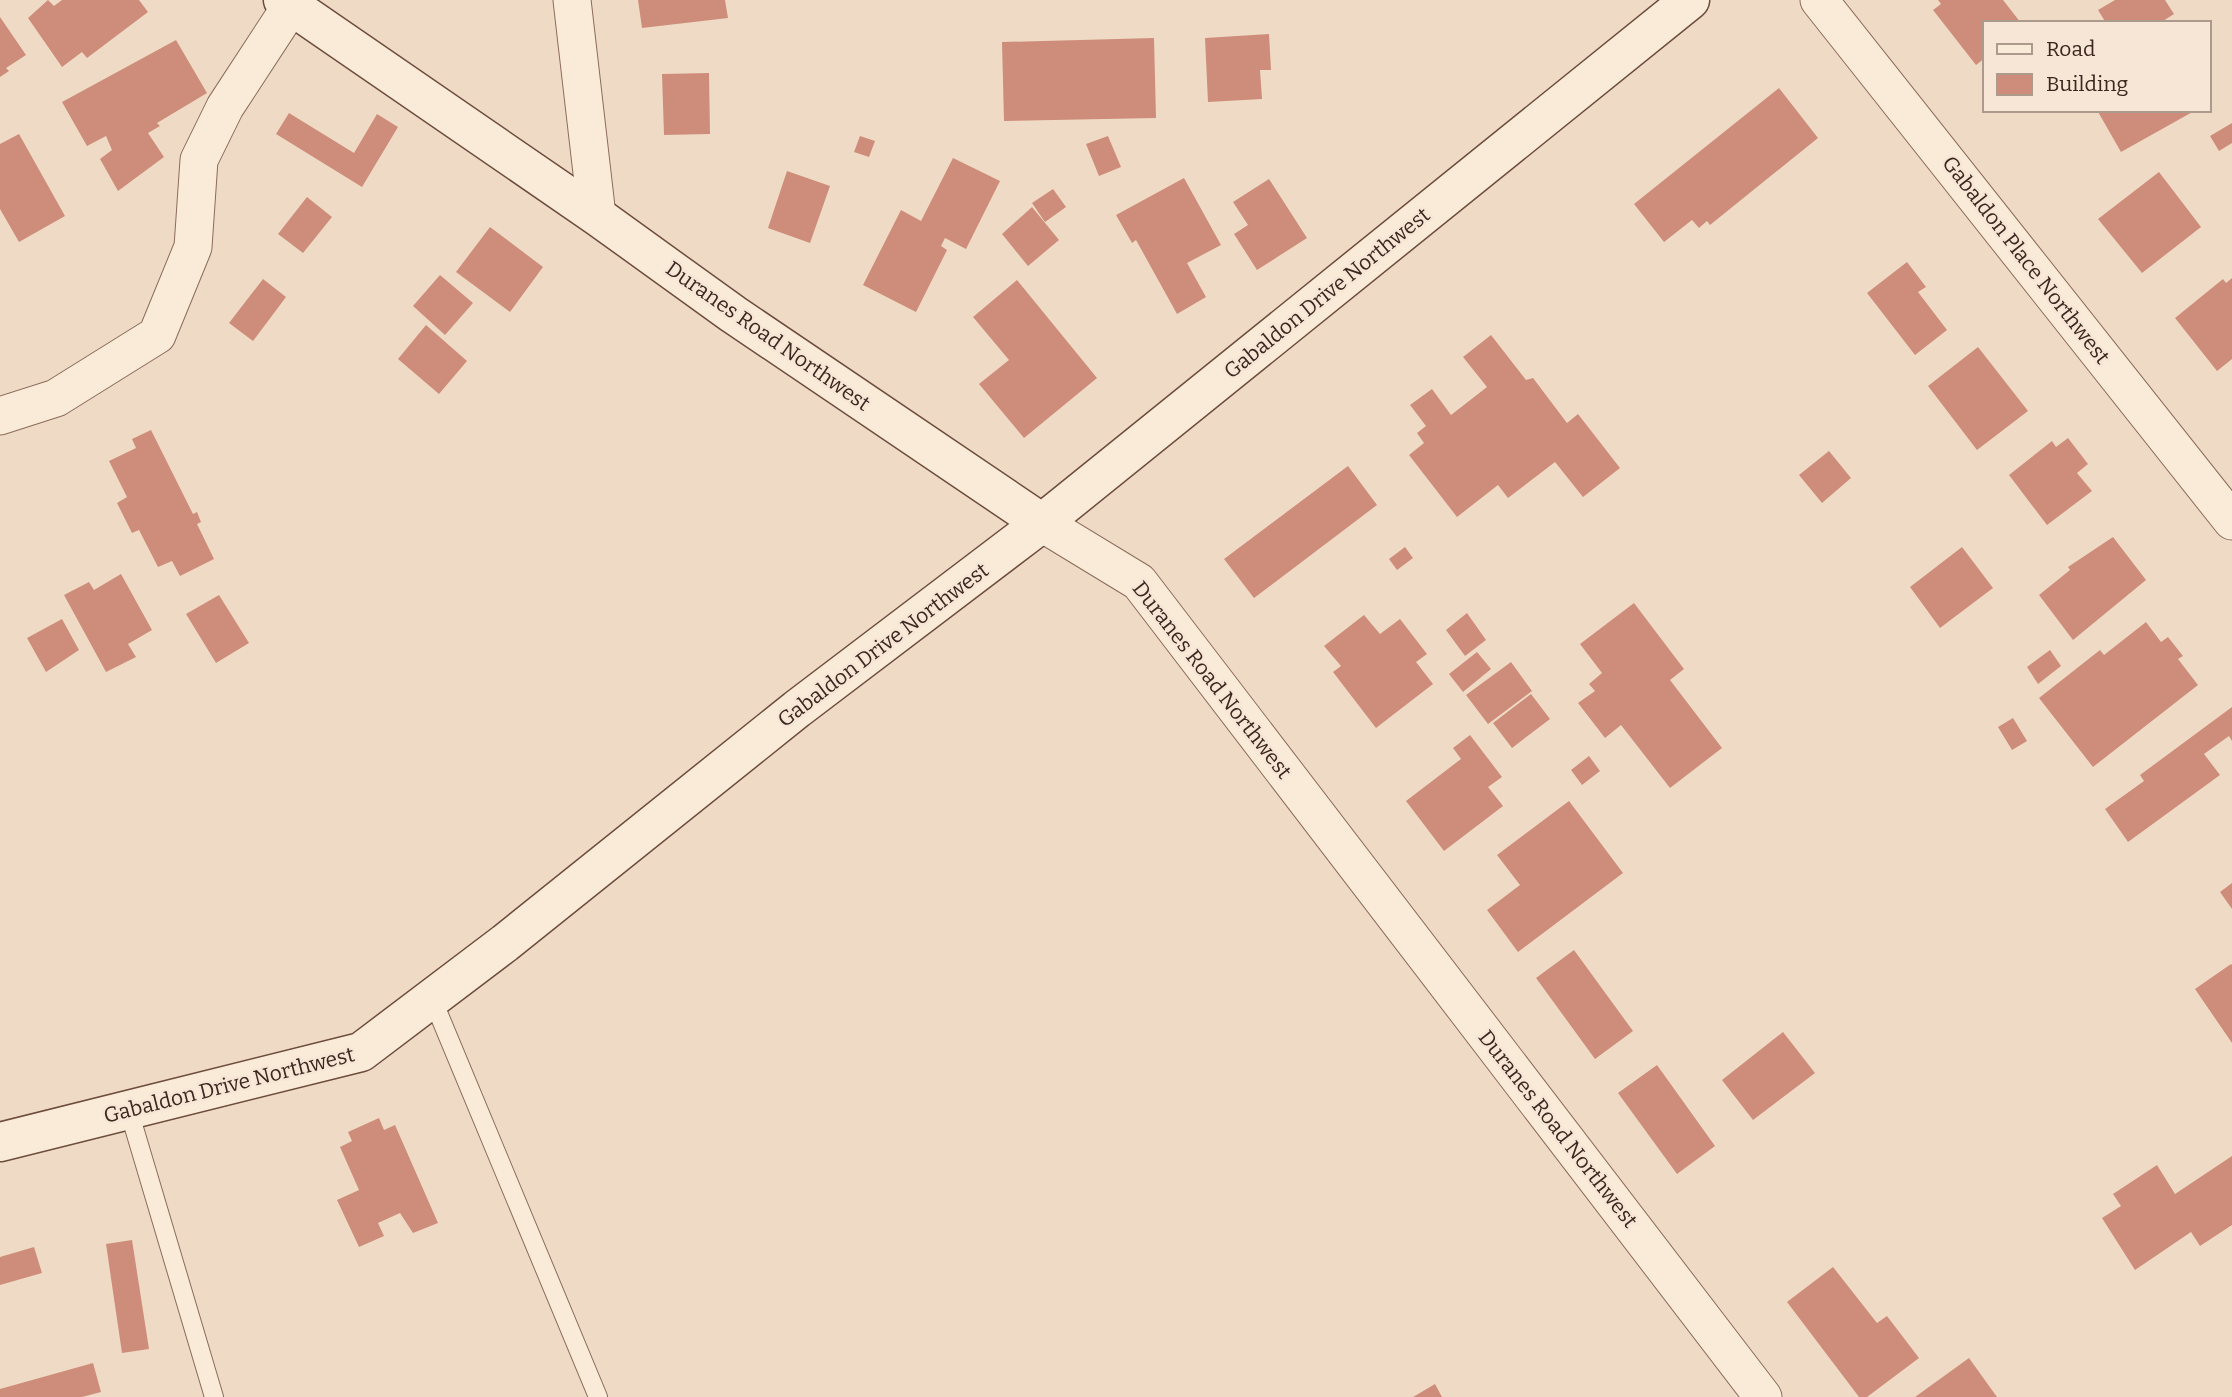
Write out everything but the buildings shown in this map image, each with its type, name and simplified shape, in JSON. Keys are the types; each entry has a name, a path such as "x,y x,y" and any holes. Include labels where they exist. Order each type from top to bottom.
{"street":[{"path":"572,0 597,216"},
{"name":"Gabaldon Drive Northwest","path":"0,1142 361,1052 797,709 1042,523 1690,0"},
{"name":"Gabaldon Place Northwest","path":"1819,0 2232,521"},
{"path":"0,416 56,398 157,335 193,247 199,160 225,107 287,3"},
{"name":"Duranes Road Northwest","path":"287,3 597,216 733,314 1042,523 1139,582 1763,1397"}],"lane":[{"path":"432,998 598,1397"},
{"path":"130,1111 214,1397"}]}
